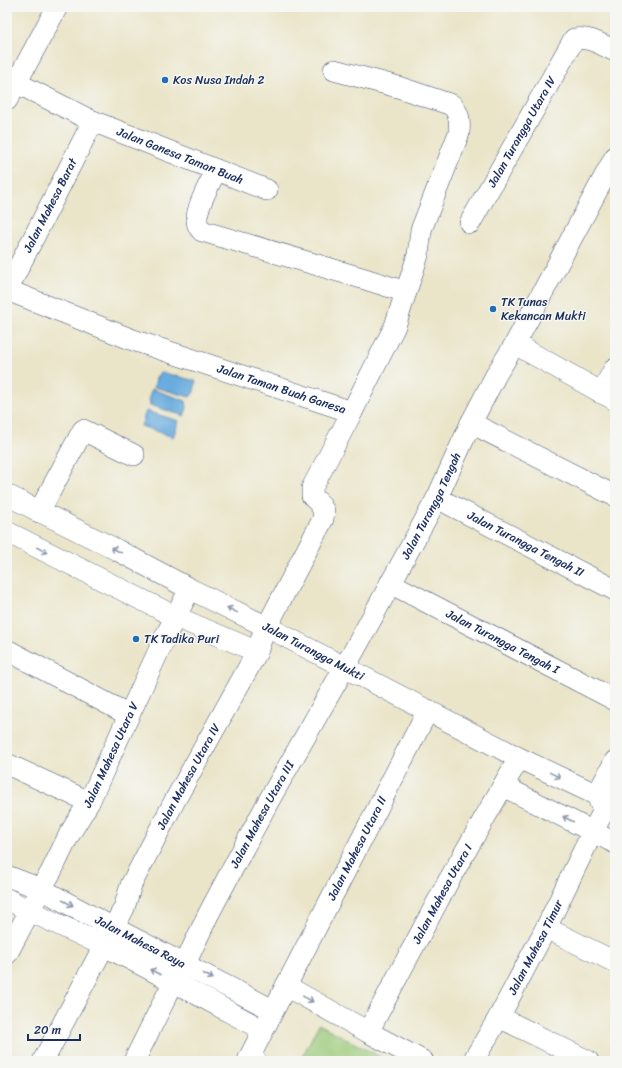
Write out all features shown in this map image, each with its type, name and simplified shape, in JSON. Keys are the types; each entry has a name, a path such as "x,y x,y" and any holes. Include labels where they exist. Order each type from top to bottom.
{"street":[{"path":"10,87 57,7"},
{"name":"Jalan Turangga Utara IV","path":"470,223 574,39 584,38 615,51"},
{"name":"Jalan Taman Buah Ganesa","path":"7,290 133,340 352,412 395,326 418,255 421,230 460,133 460,122 457,112 452,105 398,87 334,70"},
{"name":"Jalan Ganesa Taman Buah","path":"10,87 267,190"},
{"name":"Jalan Mahesa Barat","path":"7,290 93,121"},
{"name":"Jalan Turangga Tengah","path":"344,667 437,498 471,423 515,344 615,156"},
{"path":"216,170 198,210 198,227 202,231 406,292"},
{"path":"515,344 608,397 615,368"},
{"name":"Jalan Mahesa Utara IV","path":"44,1061 124,908 131,885 166,816 256,652 267,626 323,519 324,511 312,496 312,488 352,412"},
{"path":"471,423 615,496"},
{"path":"39,512 82,430 134,455"},
{"name":"Jalan Turangga Mukti","path":"7,495 117,550 190,589 267,626 520,758 608,801"},
{"name":"Jalan Turangga Tengah II","path":"437,498 615,590"},
{"path":"7,532 176,617 246,646 256,652"},
{"name":"Jalan Turangga Tengah I","path":"390,583 615,700"},
{"name":"Jalan Mahesa Utara V","path":"7,954 89,802 166,635 190,589"},
{"path":"7,650 129,715"},
{"name":"Jalan Mahesa Utara III","path":"134,1061 174,982 185,964 208,915 268,802 344,667"},
{"name":"Jalan Mahesa Utara II","path":"286,986 428,710"},
{"name":"Jalan Mahesa Utara I","path":"368,1032 449,880 520,758"},
{"name":"Jalan Mahesa Timur","path":"473,1061 546,928 592,831 608,801 615,761"},
{"path":"7,764 89,802"},
{"path":"503,786 615,843"},
{"name":"Jalan Mahesa Raya","path":"7,876 41,889 273,1010"},
{"name":"Jalan Mahesa Raya","path":"7,899 30,912 105,946 263,1030"},
{"path":"546,928 615,962"},
{"path":"251,1060 263,1030 286,986 423,1061"},
{"path":"499,1016 588,1061"}],"green space":[{"path":"319,1024 388,1061 300,1061"}],"water":[{"path":"160,372 196,381 194,392 190,397 154,387 156,378"},
{"path":"152,389 186,401 187,408 184,416 150,405 149,397"},
{"path":"146,411 179,421 173,437 141,426"}],"place":[{"name":"Kos Nusa Indah 2","path":"165,80"},
{"name":"TK Tunas Kekancan Mukti","path":"493,309"},
{"name":"TK Tadika Puri","path":"136,639"}]}
